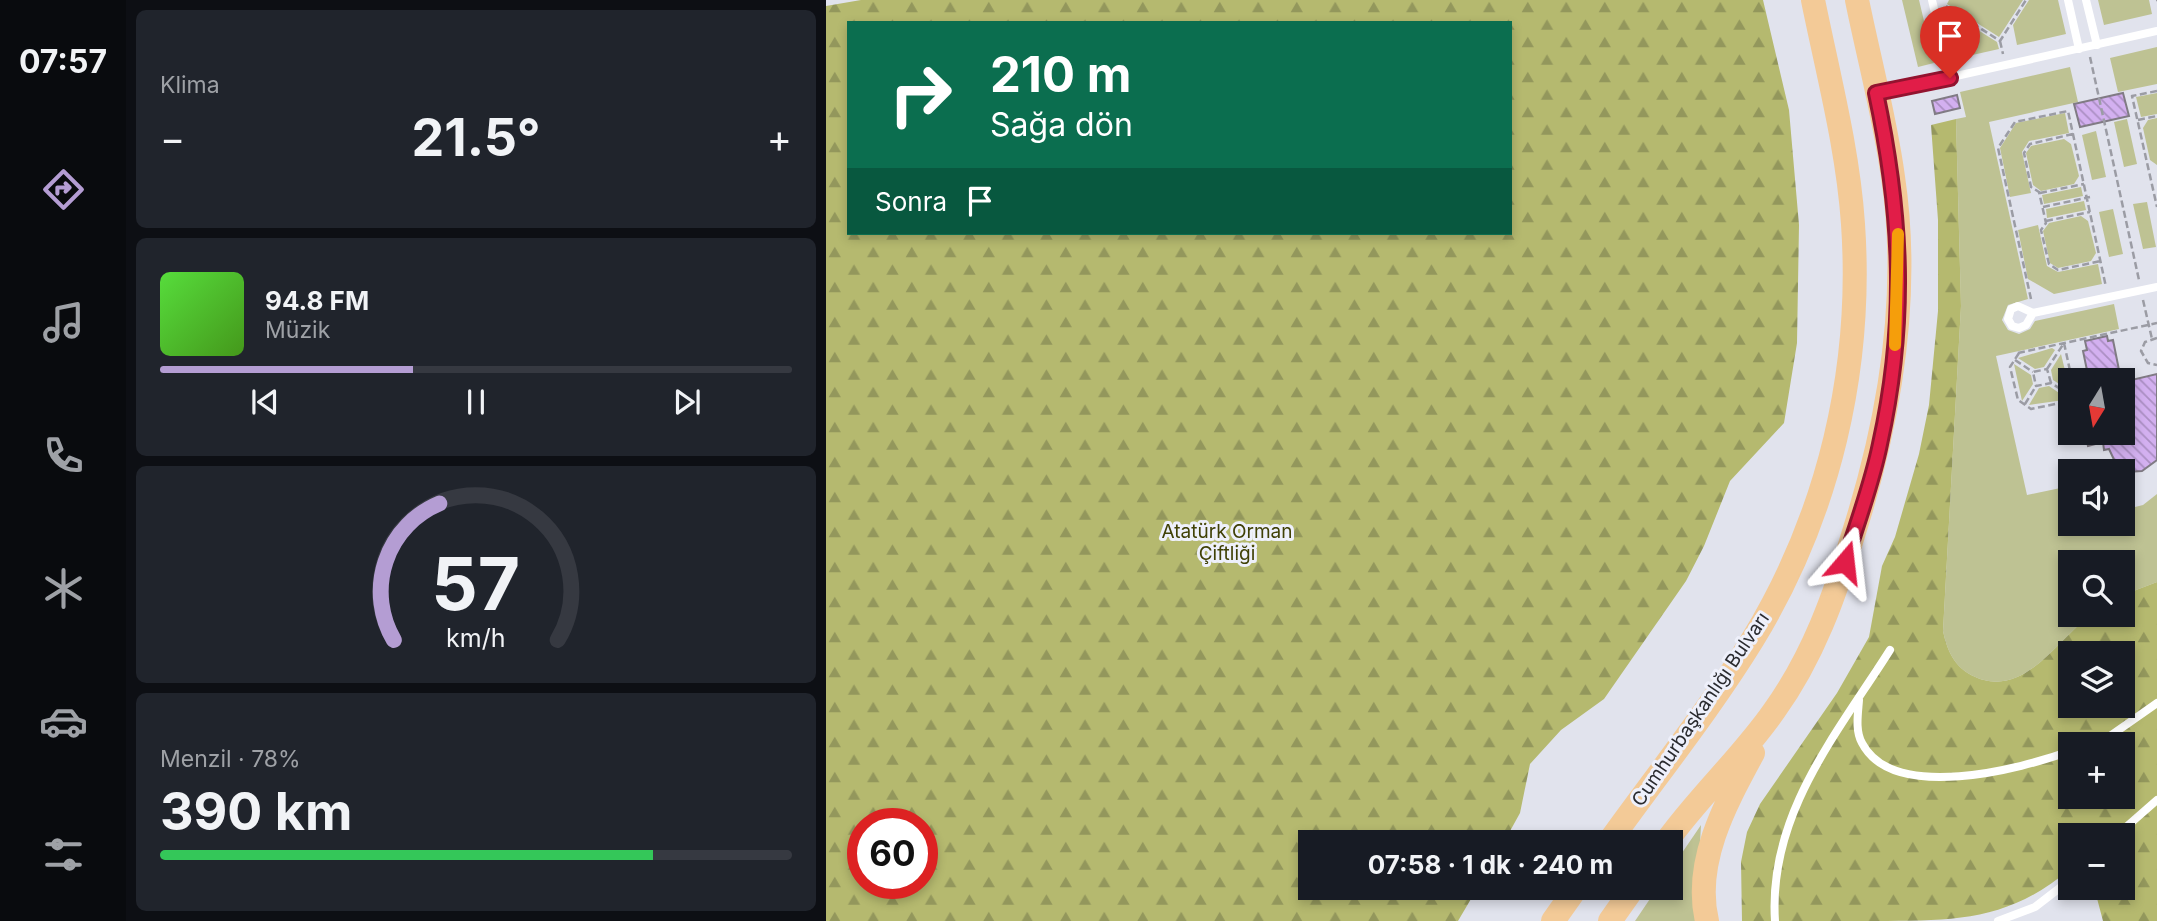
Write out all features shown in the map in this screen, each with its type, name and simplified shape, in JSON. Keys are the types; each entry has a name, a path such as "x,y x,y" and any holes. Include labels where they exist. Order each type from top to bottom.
{"main road":[{"name":"Cumhurbaşkanlığı Bulvarı","path":"1618,830 1753,639 1805,539 1837,435 1851,348 1853,223 1846,167 1813,0"},
{"path":"1707,921 1705,882 1710,850 1722,813 1775,710 1814,642 1832,602 1870,485 1889,399 1898,309 1897,221 1893,177 1857,0"},
{"path":"1676,830 1775,710"},
{"path":"1553,921 1568,900"},
{"path":"1610,921 1625,900"}],"lane":[{"path":"1933,0 1950,78"},
{"path":"2068,0 2088,47"},
{"path":"2087,0 2088,47"},
{"path":"1876,93 2157,31"},
{"path":"2034,313 2157,287"},
{"path":"1775,921 1778,856 1790,816 1890,650"},
{"path":"1859,699 1858,726 1862,744 1890,769 1924,779 2014,766 2058,754"},
{"path":"2116,732 2157,703"},
{"path":"2131,823 2157,800"},
{"path":"1998,921 2035,907 2058,889"}],"path":[{"path":"1947,0 1943,5 2000,41 2026,0"},
{"path":"2088,47 2152,338"},
{"path":"2157,91 2132,96 2157,207"},
{"path":"2034,313 1998,148 2015,122 2068,111 2105,278"},
{"path":"2138,120 2157,116"},
{"path":"2073,134 2030,144 2024,153 2031,187 2040,194 2046,221 2041,230 2049,264 2058,270 2101,261"},
{"path":"2149,170 2157,168"},
{"path":"2150,184 2157,182"},
{"path":"2040,194 2084,184"},
{"path":"2043,207 2088,197"},
{"path":"2046,221 2090,212"},
{"path":"2058,404 2031,409 2018,400 2010,366 2019,353 2157,323"},
{"path":"2157,338 2152,338 2142,346 2142,355 2148,363 2157,365"},
{"path":"2050,383 2048,369 2064,343"},
{"path":"2064,343 2069,368"},
{"path":"2014,360 2033,372 2048,369"},
{"path":"2024,405 2036,386 2033,372"},
{"path":"2036,386 2050,383 2058,388"}],"green space":[{"name":"Atatürk Orman Çiftliği","path":"861,0 1763,0 1789,110 1799,225 1797,343 1784,423 1730,481 1704,546 1686,581 1604,699 1561,730 1530,764 1520,813 1511,830 1298,830 1298,900 1470,900 1458,921 826,921 826,6"},
{"path":"1902,0 1919,0 1934,63 1918,67"},
{"path":"1949,0 2023,0 1999,37 1947,4"},
{"path":"2029,0 2058,0 2066,34 2017,45 2013,25"},
{"path":"2098,0 2149,0 2152,14 2104,25"},
{"path":"1949,15 1954,15 1997,42 1999,49 1959,58"},
{"path":"2157,47 2157,84 2118,92 2110,58"},
{"path":"2070,67 2078,102 1989,122 2028,299 2008,305 2002,320 2008,330 2019,334 2030,329 2035,321 2114,304 2119,329 1996,356 2027,495 2058,489 2058,536 2135,536 2135,507 2143,505 2157,494 2157,582 2135,590 2135,550 2058,550 2058,627 2077,627 2063,641 2058,641 2058,646 2038,664 2007,681 1990,681 1971,675 1955,661 1943,631 1961,306 1956,119 1966,117 1960,92"},
{"path":"2157,93 2157,114 2141,117 2136,97"},
{"path":"2065,113 2069,133 2029,141 2022,152 2031,193 2010,197 2000,148 2016,123"},
{"path":"2157,118 2157,165 2150,160 2143,128 2148,120"},
{"path":"1956,119 1961,306 1943,631 1945,638 1952,656 1965,671 1990,681 2007,681 2023,674 2058,646 2058,718 2135,718 2135,641 2063,641 2077,627 2135,627 2135,590 2157,582 2157,921 2103,921 2097,900 2135,900 2135,823 2058,823 2058,878 2025,899 2003,908 1980,915 1931,920 1742,921 1741,862 1747,832 1760,804 1837,693 1869,637 1882,566 1895,537 1919,454 1929,405 1938,311 1938,220 1931,125"},
{"path":"2127,119 2137,164 2124,167 2114,122"},
{"path":"2096,131 2106,177 2092,180 2082,135"},
{"path":"2064,139 2071,144 2079,176 2074,184 2041,191 2033,185 2026,153 2031,146"},
{"path":"2081,187 2083,196 2044,204 2042,195"},
{"path":"2084,201 2086,210 2047,218 2046,209"},
{"path":"2147,202 2156,247 2143,249 2133,204"},
{"path":"2113,209 2123,254 2109,257 2099,212"},
{"path":"2081,216 2088,221 2096,253 2091,261 2058,268 2050,263 2043,231 2049,223"},
{"path":"2038,225 2047,266 2058,272 2098,264 2102,284 2054,294 2028,279 2018,230"},
{"path":"2052,348 2055,350 2044,367 2035,369 2018,358"},
{"path":"2061,354 2064,368 2058,368 2058,383 2053,380 2051,370"},
{"path":"2014,364 2031,375 2033,384 2022,401"},
{"path":"2049,386 2058,392 2058,401 2029,405 2039,388"},
{"path":"1701,825 1696,921 1635,921 1649,900 1683,900 1683,851"}],"building":[{"path":"2123,93 2129,116 2080,127 2074,104"},
{"path":"1957,95 1960,108 1935,114 1932,101"},
{"path":"2107,336 2108,341 2113,340 2119,368 2087,368 2083,351 2087,350 2085,341"},
{"path":"2157,374 2157,460 2142,471 2135,471 2135,459 2114,459 2109,449 2104,450 2103,445 2135,445 2135,379"}],"slow traffic":[{"path":"1895,345 1898,234"}],"route":[{"path":"1845,562 1880,445 1889,399 1898,309 1899,264 1893,177 1876,93 1950,78"}]}
